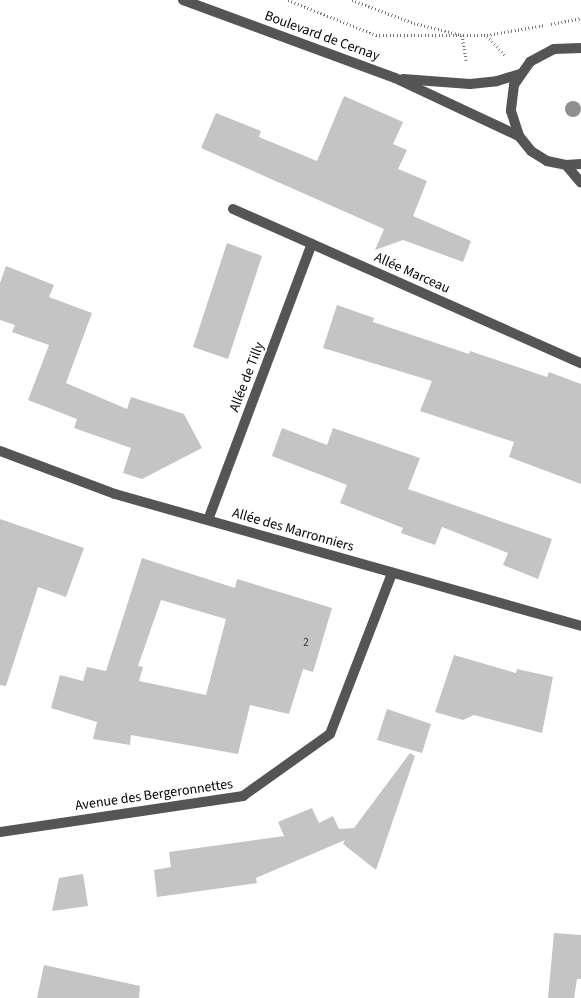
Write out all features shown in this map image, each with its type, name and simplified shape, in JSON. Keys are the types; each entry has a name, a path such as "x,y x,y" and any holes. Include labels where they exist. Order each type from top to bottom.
{"street":[{"name":"Boulevard de Cernay","path":"182,0 395,78 519,136"},
{"path":"581,39 568,46 541,54 520,74 511,98 511,111 519,136 531,151 548,161 566,165 581,164"},
{"path":"568,46 581,48"},
{"name":"Boulevard de Cernay","path":"395,78 470,84 497,81 520,74"},
{"path":"566,165 581,183"},
{"name":"Allée Marceau","path":"233,209 581,364"},
{"name":"Allée de Tilly","path":"208,520 312,244"},
{"name":"Allée des Marronniers","path":"0,451 115,494 581,626"},
{"name":"Avenue des Bergeronnettes","path":"0,832 244,796 330,734 392,573"}],"path":[{"path":"288,0 376,35 462,35 528,30 581,18"},
{"path":"352,0 414,23 462,35"},
{"path":"462,35 470,84"}],"building":[{"path":"344,96 403,122 393,144 407,150 398,169 427,181 413,216 471,241 463,262 403,240 375,250 384,229 201,148 216,113 261,131 259,137 317,161"},
{"path":"227,243 262,256 228,359 193,347"},
{"path":"6,266 54,285 49,297 92,313 66,383 127,409 131,397 184,414 202,448 142,479 123,473 131,448 74,428 77,419 28,400 49,345 12,332 15,325 0,320 0,283"},
{"path":"337,305 374,318 373,322 469,354 470,351 547,377 549,372 581,384 581,484 509,457 514,442 420,411 432,381 323,348"},
{"path":"282,428 327,445 333,428 420,458 408,489 552,539 538,579 503,565 508,553 442,527 435,545 401,533 403,528 340,503 347,485 272,456"},
{"path":"0,519 84,548 66,597 38,587 6,686 0,685"},
{"path":"142,558 235,588 237,579 332,608 313,672 303,669 289,714 250,705 238,754 131,735 130,745 93,739 97,722 51,708 60,675 83,681 87,667 106,671","holes":["161,600 226,619 206,695 139,681 143,667 138,666"]},
{"path":"454,655 516,673 517,669 553,677 542,733 474,715 463,720 435,712"},
{"path":"387,709 431,724 422,753 377,740"},
{"path":"410,753 415,756 376,870 343,844 345,840 256,878 257,883 157,897 154,870 171,867 169,852 284,836 278,822 312,808 319,823 333,816 339,829 354,828"},
{"path":"83,874 88,906 52,911 59,878"},
{"path":"554,933 581,935 581,979 577,979 574,998 548,998"},
{"path":"44,965 140,986 139,998 37,998"}]}
